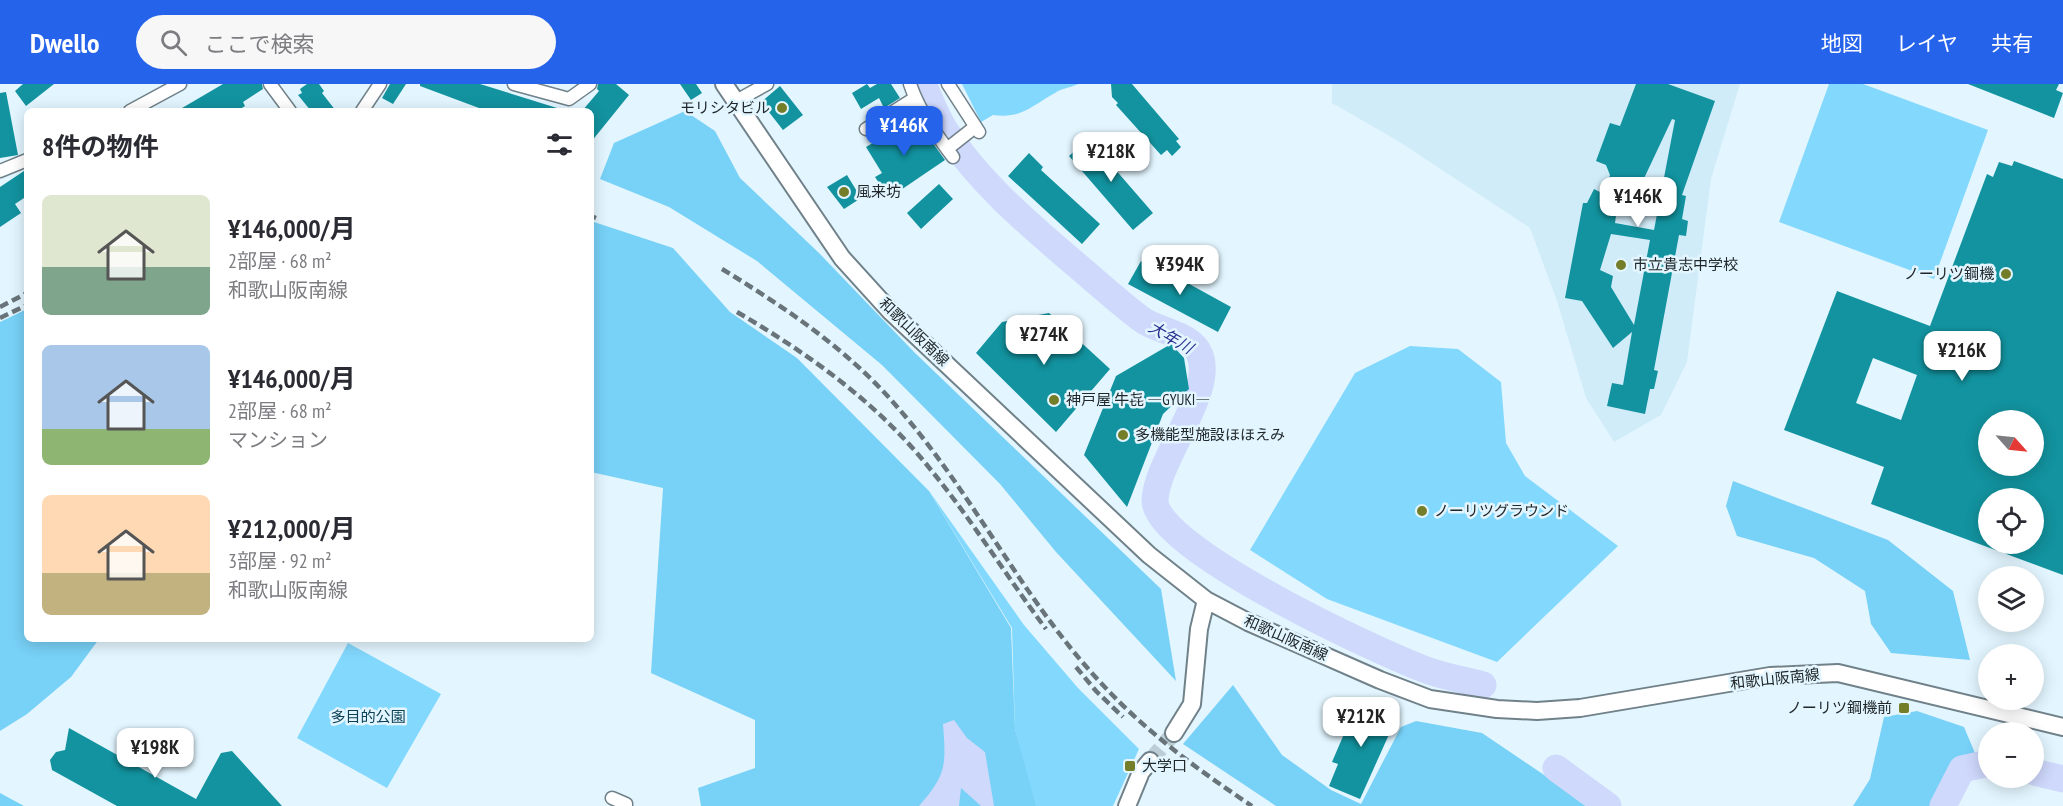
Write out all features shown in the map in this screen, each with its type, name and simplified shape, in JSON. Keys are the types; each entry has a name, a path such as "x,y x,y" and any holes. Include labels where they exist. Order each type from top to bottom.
{"main road":[{"name":"和歌山阪南線","path":"724,84 843,258 891,312 1149,555 1206,600 1248,622 1380,680 1430,699 1497,709 1537,711 1580,708 1770,676 1838,673 2063,727"},
{"path":"1174,733 1192,704 1199,628 1206,600"},
{"path":"1127,806 1142,772 1150,761"}],"street":[{"path":"136,108 180,84"},
{"path":"270,84 288,108"},
{"path":"364,108 380,84"},
{"path":"514,84 569,99 590,84"},
{"path":"736,101 766,84"},
{"path":"910,84 915,98 950,153 977,129 948,84"},
{"path":"866,129 915,98"},
{"path":"0,171 24,161"},
{"path":"612,798 626,806"}],"shaded area":[{"name":"市立貴志中学校","path":"1332,84 1740,84 1711,179 1687,362 1661,415 1614,442 1586,398 1557,301 1530,228 1398,141 1332,103"},
{"path":"685,111 715,131 740,178 819,253 914,352 1161,589 1176,681 1056,552 1000,484 882,365 757,261 669,207 600,179 614,143"},
{"path":"594,222 673,248 730,312 797,358 929,491 1011,628 1015,729 1036,806 701,806 698,788 755,768 755,720 651,673 663,488 594,473"},
{"path":"24,310 24,642 97,642 71,677 27,714 0,731 0,322"},
{"path":"1733,481 1888,540 1953,591 1970,660 1891,653 1871,624 1865,591 1814,558 1737,536 1726,506"},
{"path":"1233,685 1282,755 1331,790 1361,804 1401,727 1416,721 1482,733 1590,806 1276,806 1183,744"},
{"path":"1917,711 1964,727 1975,753 1956,806 1853,806 1870,779 1884,717"},
{"path":"954,720 967,738 985,752 994,806 981,806 961,788 959,806 919,806 935,785 943,768 943,724"},
{"path":"0,793 24,806 0,806"}],"green space":[{"path":"962,84 1078,84 1058,91 1019,113 993,115 981,122"},
{"path":"1829,84 1863,84 1988,130 1934,279 1779,222"},
{"name":"ノーリツグラウンド","path":"1410,346 1458,349 1501,382 1506,443 1525,476 1618,546 1497,662 1327,599 1250,550 1355,373"},
{"path":"929,491 1024,625 1078,688 1139,749 1113,806 1036,806 1033,802 1015,729 1012,628"},
{"name":"多目的公園","path":"348,643 441,694 387,788 297,738"}],"building":[{"path":"23,84 54,84 26,106 15,91"},
{"path":"223,84 262,84 263,89 243,102 245,106 242,108 182,108"},
{"path":"307,84 319,84 324,91 322,93 334,108 309,108 298,95 302,93 300,89"},
{"path":"390,84 406,84 393,104 382,98"},
{"path":"420,84 480,84 557,108 479,108 420,86"},
{"path":"598,84 616,84 629,95 594,138 594,108 585,108 599,91"},
{"path":"680,84 696,84 702,93 691,100"},
{"path":"867,84 870,88 877,84 891,84 900,98 884,108 879,98 861,109 852,93"},
{"path":"1111,84 1132,84 1179,139 1176,141 1181,147 1172,156 1167,150 1161,155 1116,105 1118,103 1112,97"},
{"path":"1636,84 1668,84 1715,101 1682,195 1686,196 1682,219 1688,221 1686,236 1679,235 1654,370 1658,371 1654,389 1650,389 1645,414 1607,406 1612,383 1623,385 1632,332 1613,348 1582,301 1565,298 1583,203 1587,203 1594,189 1604,194 1610,175 1606,165 1596,161 1610,123 1620,126","holes":["1672,119 1675,120 1654,230 1615,223 1618,201 1629,184 1639,189","1611,234 1650,240 1634,325 1611,287 1613,276 1600,270"]},
{"path":"1968,84 2059,84 2056,90 2063,93 2054,118"},
{"name":"モリシタビル","path":"780,86 803,115 783,130 761,102"},
{"path":"6,92 18,155 0,158 0,93"},
{"path":"915,118 945,160 889,198 875,177 882,173 866,147"},
{"path":"1092,136 1104,151 1101,153 1153,213 1133,230 1069,156"},
{"path":"1029,153 1043,167 1041,170 1100,224 1082,244 1008,176"},
{"name":"ノーリツ鋼機","path":"2014,161 2063,179 2063,575 2044,566 2006,554 2044,554 2044,488 1978,488 1978,544 1871,504 1884,467 1784,430 1837,291 1930,326 1987,174 1993,177 1999,162 2012,166","holes":["1873,358 1917,375 1901,420 1856,403"]},
{"path":"24,171 24,198 15,204 21,213 0,227 0,187"},
{"name":"風来坊","path":"847,175 861,198 844,209 827,187"},
{"path":"939,184 953,199 921,229 907,213"},
{"path":"1141,261 1149,269 1153,264 1231,307 1218,332 1128,284"},
{"name":"神戸屋 牛㐂 ―GYUKI―","path":"1049,313 1110,369 1056,432 976,353 1002,322"},
{"name":"多機能型施設ほほえみ","path":"1171,344 1184,358 1189,389 1163,414 1127,507 1084,455 1116,376"},
{"path":"1352,700 1399,720 1394,731 1391,730 1360,799 1329,786 1338,764 1332,762 1353,713 1347,710"},
{"path":"69,728 196,799 221,753 232,751 282,806 117,806 52,770 50,760 56,752 65,750"}],"waterway":[{"name":"大年川","path":"923,84 942,125 959,150 990,187 1025,221 1141,319 1187,340 1198,351 1202,366 1200,384 1194,403 1158,483 1155,500 1164,520 1191,545 1229,571 1322,623 1429,671 1483,685"},
{"name":"大年川","path":"1943,806 1962,769 1978,765"},
{"name":"大年川","path":"1556,768 1608,806"},
{"name":"大年川","path":"2044,774 2063,779"}],"tunnel":[{"path":"1150,761 1174,733"}],"railway":[{"path":"722,269 770,299 816,332 860,368 880,388 926,442 1047,617 1101,683 1173,749 1252,806"},
{"path":"0,307 24,295"},
{"path":"0,318 24,306"},
{"path":"737,312 816,363 842,382 889,423 946,489 1046,629"},
{"path":"1076,667 1096,691 1123,717"}],"place":[{"name":"モリシタビル","path":"782,108"},
{"name":"風来坊","path":"844,192"},
{"name":"市立貴志中学校","path":"1621,265"},
{"name":"ノーリツ鋼機","path":"2006,274"},
{"name":"神戸屋 牛㐂 ―GYUKI―","path":"1054,400"},
{"name":"多機能型施設ほほえみ","path":"1123,435"},
{"name":"ノーリツグラウンド","path":"1422,511"},
{"name":"ノーリツ鋼機前","path":"1904,708"},
{"name":"大学口","path":"1130,766"}]}
